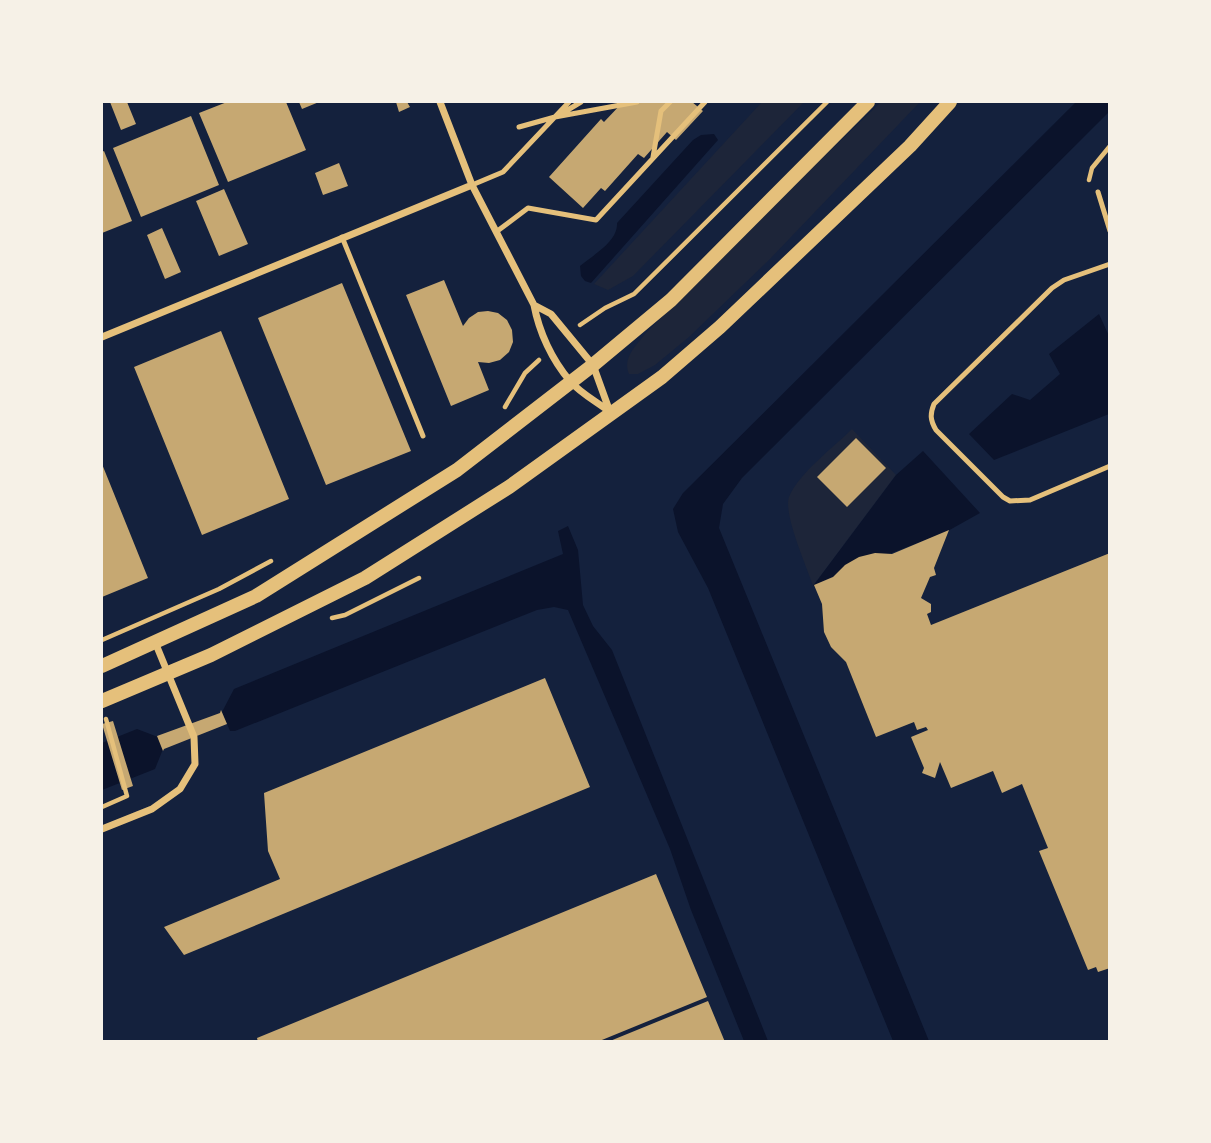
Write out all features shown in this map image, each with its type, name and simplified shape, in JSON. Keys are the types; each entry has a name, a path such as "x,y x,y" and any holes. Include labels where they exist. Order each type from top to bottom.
{"main road":[{"path":"102,666 256,596 457,470 593,365 671,300 868,102"},
{"path":"102,701 211,655 365,578 509,487 662,377 720,327 911,146 950,102"}],"street":[{"path":"440,102 472,185 534,305 537,322 550,351 570,382 610,412"},
{"path":"102,337 472,185"},
{"path":"534,305 551,314 593,365 610,412"},
{"path":"102,829 152,809 180,789 195,764 194,737 155,642"}],"lane":[{"path":"472,185 503,172 569,102"},
{"path":"555,117 581,102"},
{"path":"519,127 555,117 637,102"},
{"path":"653,158 661,111 670,102"},
{"path":"496,232 528,208 596,220 705,102"},
{"path":"1098,192 1110,231"},
{"path":"342,237 423,436"},
{"path":"1110,264 1064,280 1052,288 934,404 930,412 936,430 1010,501 1030,500 1110,466"}],"path":[{"path":"568,334 605,308 634,294 827,102"},
{"path":"1098,192 1089,180 1091,168 1110,146"},
{"path":"499,416 525,373 550,351"},
{"path":"102,640 219,589 281,556"},
{"path":"345,615 419,578"},
{"path":"102,807 127,796 107,722"}],"shaded area":[{"path":"762,102 804,102 633,276 608,290 594,284"},
{"path":"881,102 920,102 769,260 689,337 655,365 638,374 629,374 629,357 645,334 767,211"},
{"path":"1076,102 1109,102 1109,112 742,478 723,504 719,528 929,1041 893,1041 708,588 678,532 673,509 683,493"},
{"path":"714,134 718,140 591,283 585,281 581,276 580,266 609,242 617,223 693,140 701,135"},
{"path":"1099,314 1109,336 1109,414 994,460 969,434 1012,394 1030,400 1060,374 1049,354"},
{"path":"852,429 896,475 813,586 792,528 789,497 808,470"},
{"path":"923,451 980,513 946,532 889,554 846,565 834,576 813,586 896,475"},
{"path":"568,526 578,550 583,605 593,626 612,650 768,1041 744,1041 691,910 670,849 568,610 554,607 537,610 235,731 230,731 222,712 234,689 563,554 558,531"},
{"path":"137,729 158,737 163,749 155,769 102,790 102,743"}],"building":[{"path":"110,102 127,102 136,124 121,130"},
{"path":"227,102 286,102 306,150 228,182 199,113"},
{"path":"299,102 319,102 302,109"},
{"path":"396,102 407,102 410,107 399,112"},
{"path":"623,102 692,102 703,111 676,140 667,132 644,158 638,154 605,191 601,188 583,208 549,177 601,119 604,122"},
{"path":"191,116 219,185 141,217 113,148"},
{"path":"104,151 132,221 102,233 102,152"},
{"path":"339,163 348,186 323,195 315,173"},
{"path":"224,189 248,244 219,256 196,201"},
{"path":"162,228 181,272 165,279 147,235"},
{"path":"444,280 463,326 478,312 498,313 507,320 512,330 513,342 509,352 500,360 478,362 489,390 451,406 406,295"},
{"path":"342,283 411,451 326,485 258,318"},
{"path":"221,331 289,499 202,535 134,367"},
{"path":"856,438 886,468 847,507 817,477"},
{"path":"102,464 148,578 102,597"},
{"path":"949,530 934,568 936,575 930,577 921,598 931,604 931,612 927,614 931,625 1110,553 1110,968 1098,972 1096,967 1088,970 1039,851 1048,848 1022,784 1002,793 993,771 951,788 940,762 935,778 922,773 924,768 911,737 928,730 926,727 917,730 914,722 876,737 846,662 831,647 824,632 822,604 814,585 833,577 845,565 859,557 875,553 892,554"},
{"path":"545,678 590,787 184,955 164,927 280,879 268,851 264,793"},
{"path":"221,710 227,724 163,751 157,736 220,713"},
{"path":"113,721 133,786 122,790 102,724"},
{"path":"656,874 707,997 597,1042 258,1042 257,1038"},
{"path":"708,1001 725,1042 610,1042 610,1041"}]}
